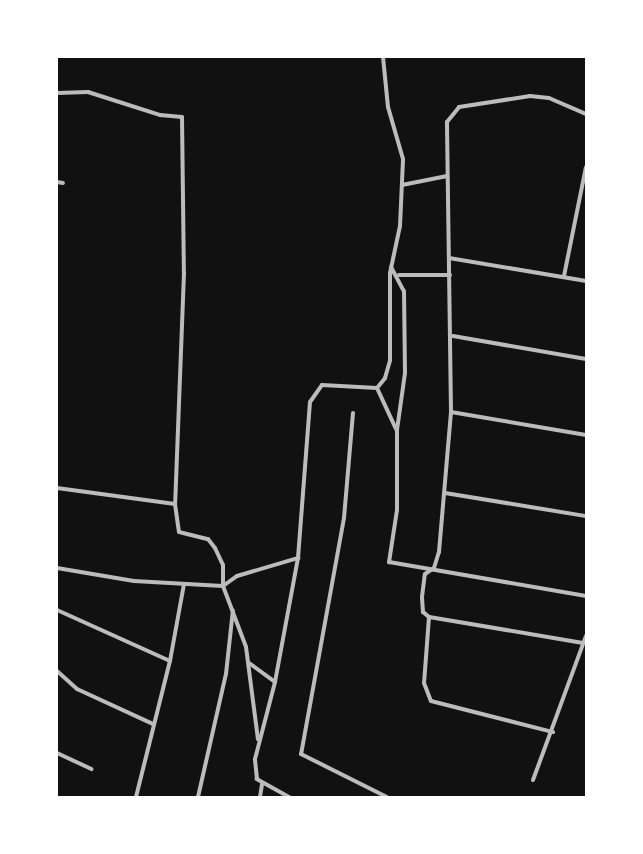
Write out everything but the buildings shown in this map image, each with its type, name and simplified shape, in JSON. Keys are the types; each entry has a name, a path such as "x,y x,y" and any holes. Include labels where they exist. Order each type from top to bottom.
{"street":[{"path":"377,388 385,378 390,360 391,267 399,237 403,159 388,107 383,57"},
{"path":"57,93 88,92 160,115 182,117 184,273 175,504 179,532 208,539 220,555 223,586 233,609 249,662 258,743"},
{"path":"434,568 445,493 452,412 453,336 449,258 447,122 459,107 530,96 549,98 586,114"},
{"path":"564,276 586,167"},
{"path":"402,185 447,176"},
{"path":"57,182 63,183"},
{"path":"449,258 586,281"},
{"path":"391,267 399,275 404,291 405,362 397,430 397,510 389,562 586,596"},
{"path":"399,275 450,274"},
{"path":"453,336 586,358"},
{"path":"289,797 262,784 255,772 258,743 275,682 298,558 309,461 307,432 315,392 331,383 377,388"},
{"path":"377,388 397,430"},
{"path":"452,412 586,435"},
{"path":"353,413 344,518 302,753 387,797"},
{"path":"57,488 175,504"},
{"path":"445,493 586,516"},
{"path":"57,568 134,581 223,586 237,576 298,558"},
{"path":"434,568 424,574 423,612 429,617 583,643"},
{"path":"136,797 170,661 184,584"},
{"path":"198,797 226,674 233,609"},
{"path":"57,610 170,661"},
{"path":"429,617 424,683 431,701 553,732"},
{"path":"533,780 553,732 586,636"},
{"path":"249,662 275,682"},
{"path":"57,671 77,689 153,724"},
{"path":"57,753 91,769"},
{"path":"261,797 262,784"}]}
